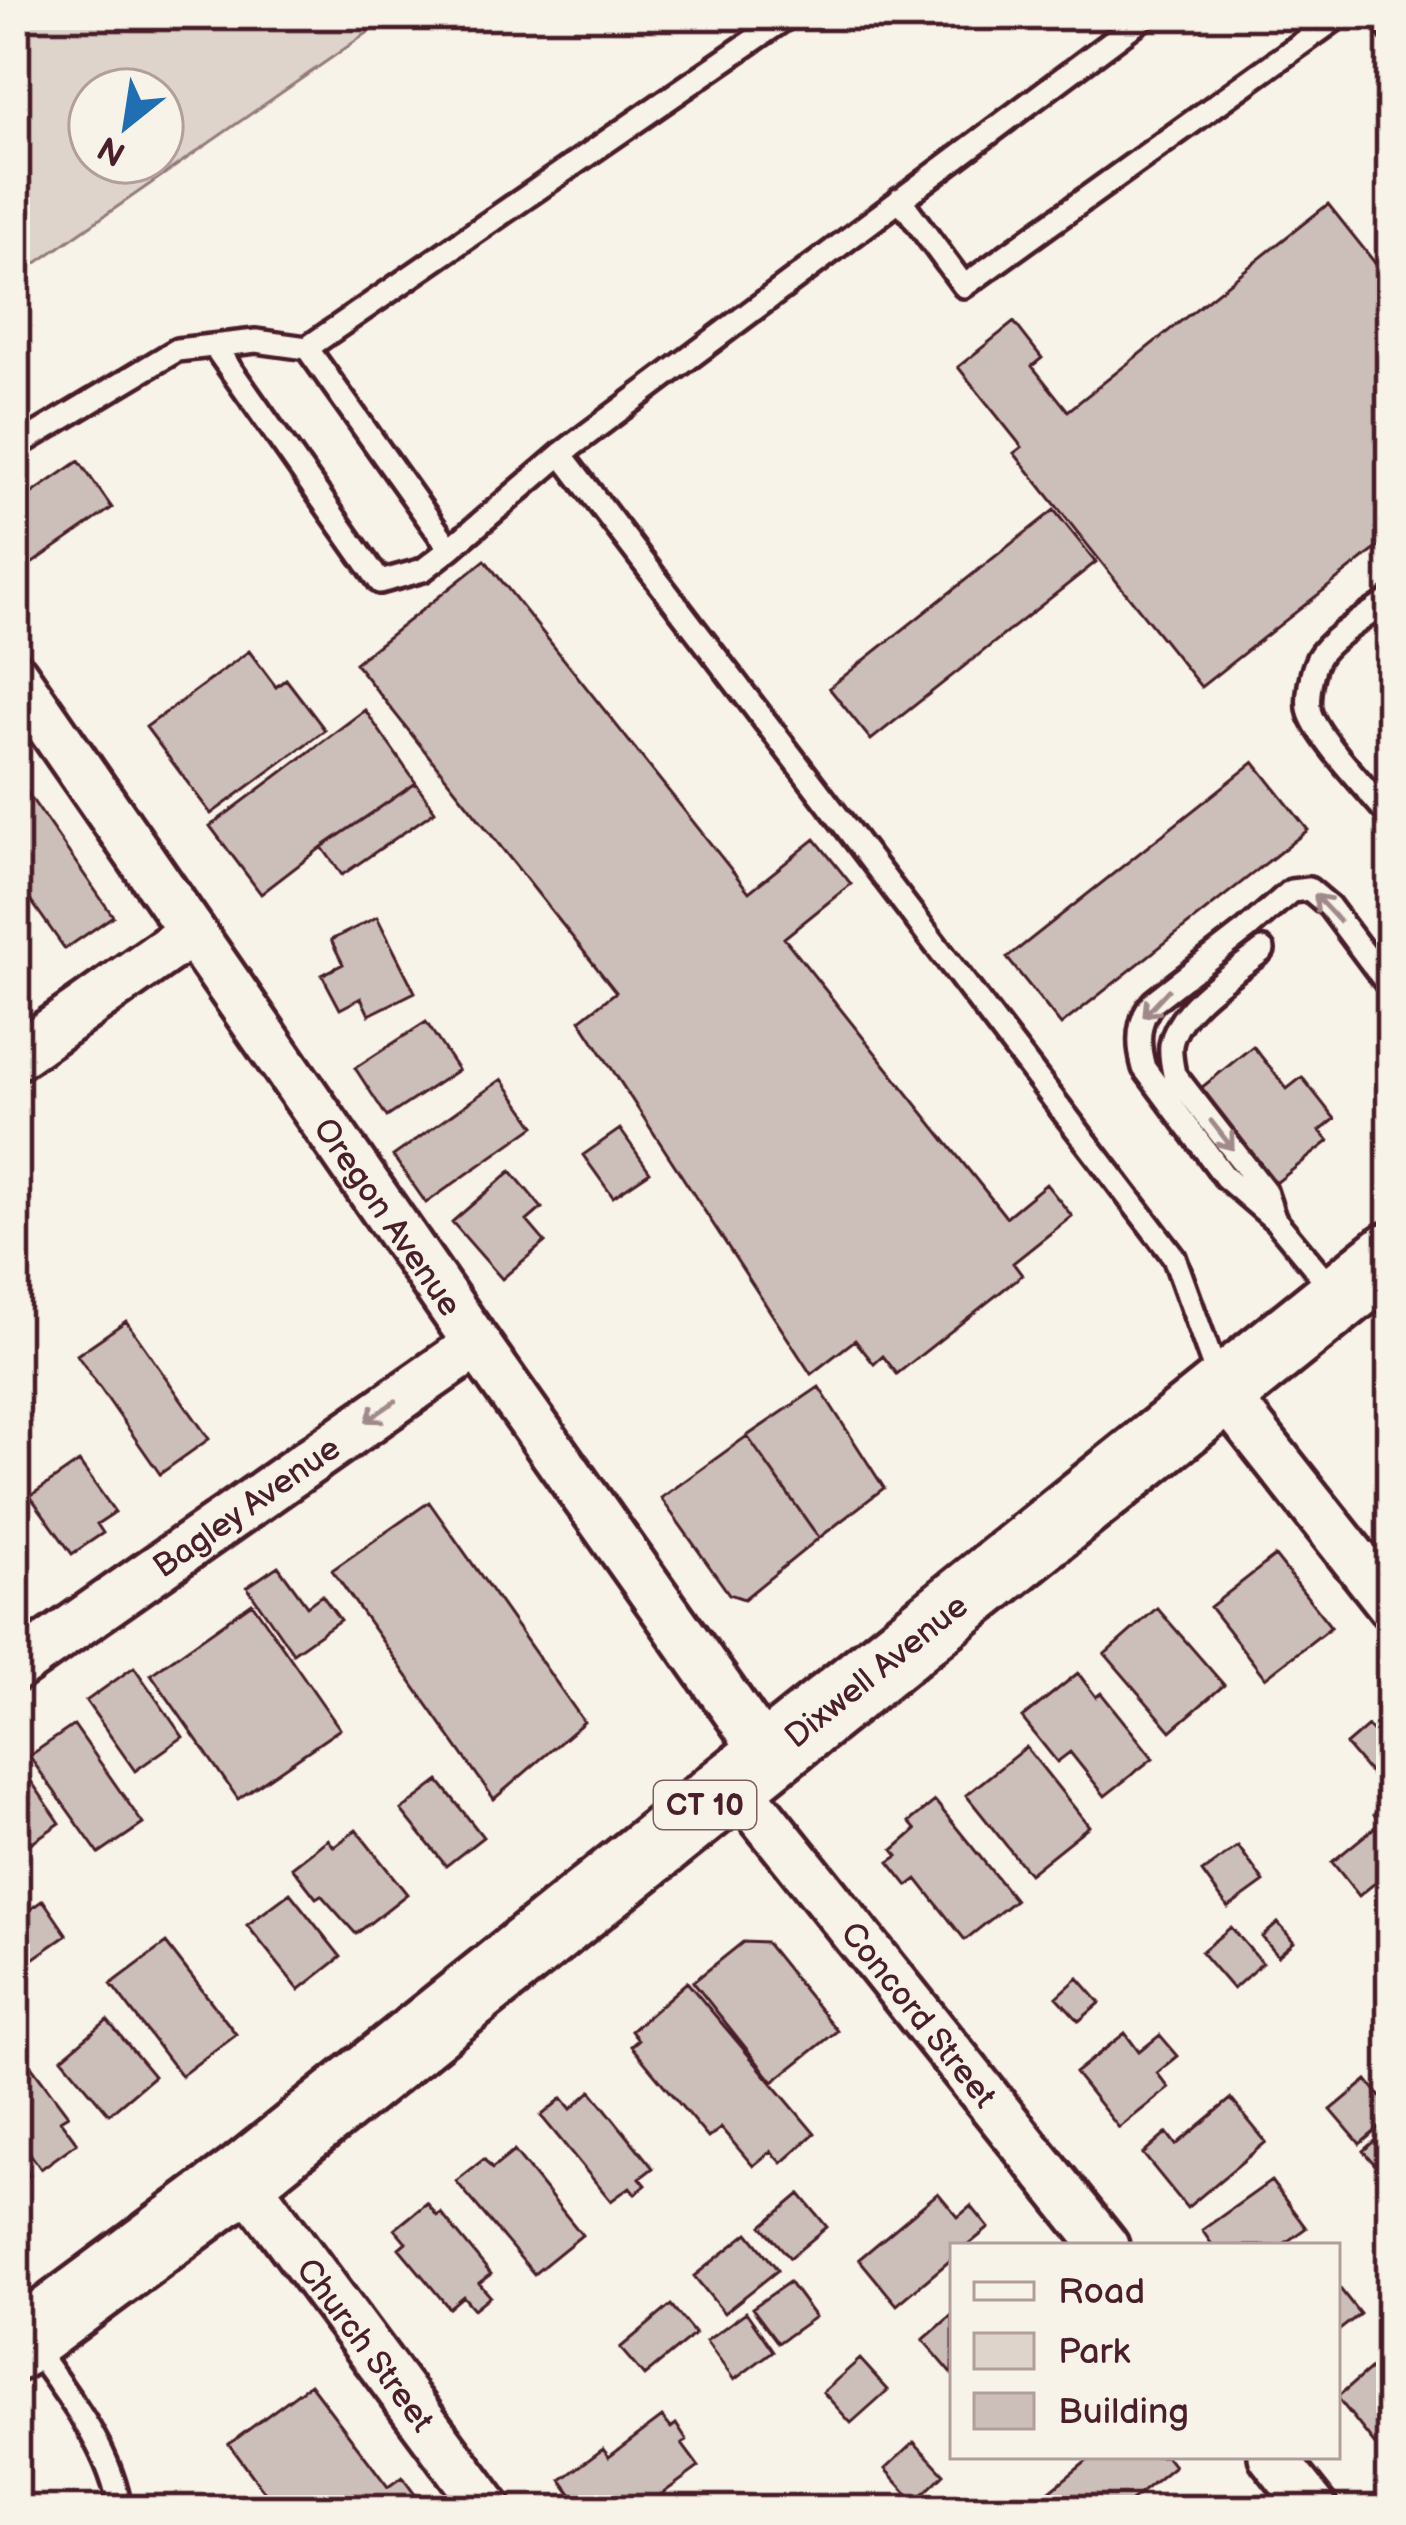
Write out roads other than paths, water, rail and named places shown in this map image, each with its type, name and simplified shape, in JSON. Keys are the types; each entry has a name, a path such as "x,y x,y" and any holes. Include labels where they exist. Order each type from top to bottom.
{"main road":[{"name":"Dixwell Avenue","path":"21,2343 243,2178 1391,1256"}],"street":[{"name":"Oregon Avenue","path":"15,676 477,1344 750,1768"},
{"path":"20,1043 192,932"},
{"name":"Bagley Avenue","path":"15,1667 477,1344"},
{"path":"1222,1390 1391,1605"},
{"name":"Concord Street","path":"750,1768 1103,2243"},
{"name":"Church Street","path":"243,2178 489,2510"},
{"path":"1274,2459 1315,2510"}],"lane":[{"path":"15,448 177,350 256,341 307,348 790,15"},
{"path":"214,346 380,582 423,570 561,454 1147,15"},
{"path":"900,199 964,286 1341,15"},
{"path":"1379,15 1391,31"},
{"path":"307,348 450,549"},
{"path":"561,454 1174,1257 1222,1390"},
{"path":"1391,599 1318,658 1309,711 1323,736 1391,818"},
{"path":"1339,1297 1276,1221 1225,1177 1144,1068 1138,1048 1143,1013 1291,891 1309,889 1329,906 1391,989"},
{"path":"1263,950 1186,1013 1170,1051 1174,1074 1265,1190 1276,1221"},
{"path":"21,2343 83,2418 116,2488 120,2510"}]}
